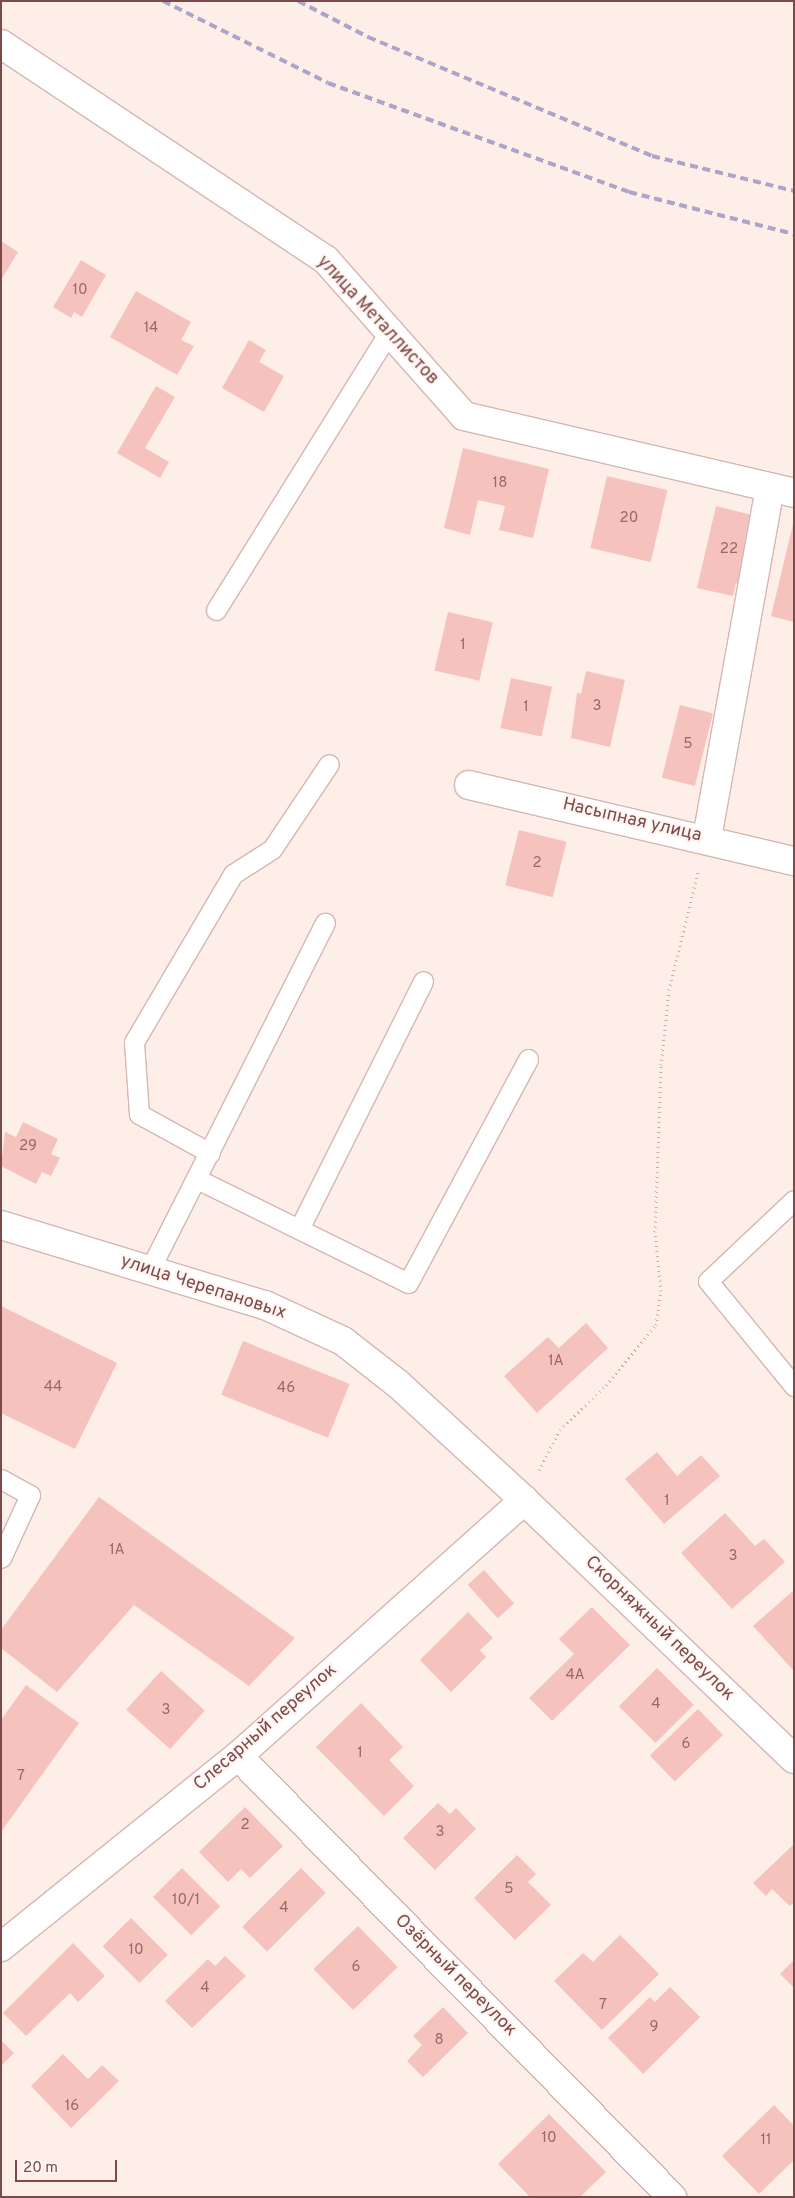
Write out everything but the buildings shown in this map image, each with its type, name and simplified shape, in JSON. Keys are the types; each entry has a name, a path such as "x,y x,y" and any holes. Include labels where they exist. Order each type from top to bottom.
{"street":[{"name":"улица Металлистов","path":"1,44 326,260 464,416 782,490"},
{"path":"707,838 782,490"},
{"name":"Насыпная улица","path":"469,785 707,838 794,861"},
{"name":"улица Черепановых","path":"1,1225 265,1305 343,1341 398,1384 524,1500"},
{"name":"Слесарный переулок","path":"1,1947 238,1756 524,1500"},
{"name":"Скорняжный переулок","path":"524,1500 794,1759"},
{"name":"Озёрный переулок","path":"238,1756 672,2197"}],"lane":[{"path":"216,610 389,332"},
{"path":"210,1153 139,1114 134,1042 233,874 272,849 329,764"},
{"path":"150,1269 325,924"},
{"path":"299,1230 423,981"},
{"path":"197,1179 408,1283 528,1059"},
{"path":"791,1208 708,1281 794,1386"},
{"path":"1,1479 30,1495 1,1558"}],"path":[{"path":"524,1500 560,1430 606,1385 656,1325 661,1291 655,1232 661,1064 669,990 707,838"}],"railway":[{"path":"163,1 328,83 629,192 794,234"},
{"path":"298,1 368,37 652,156 794,191"}]}
